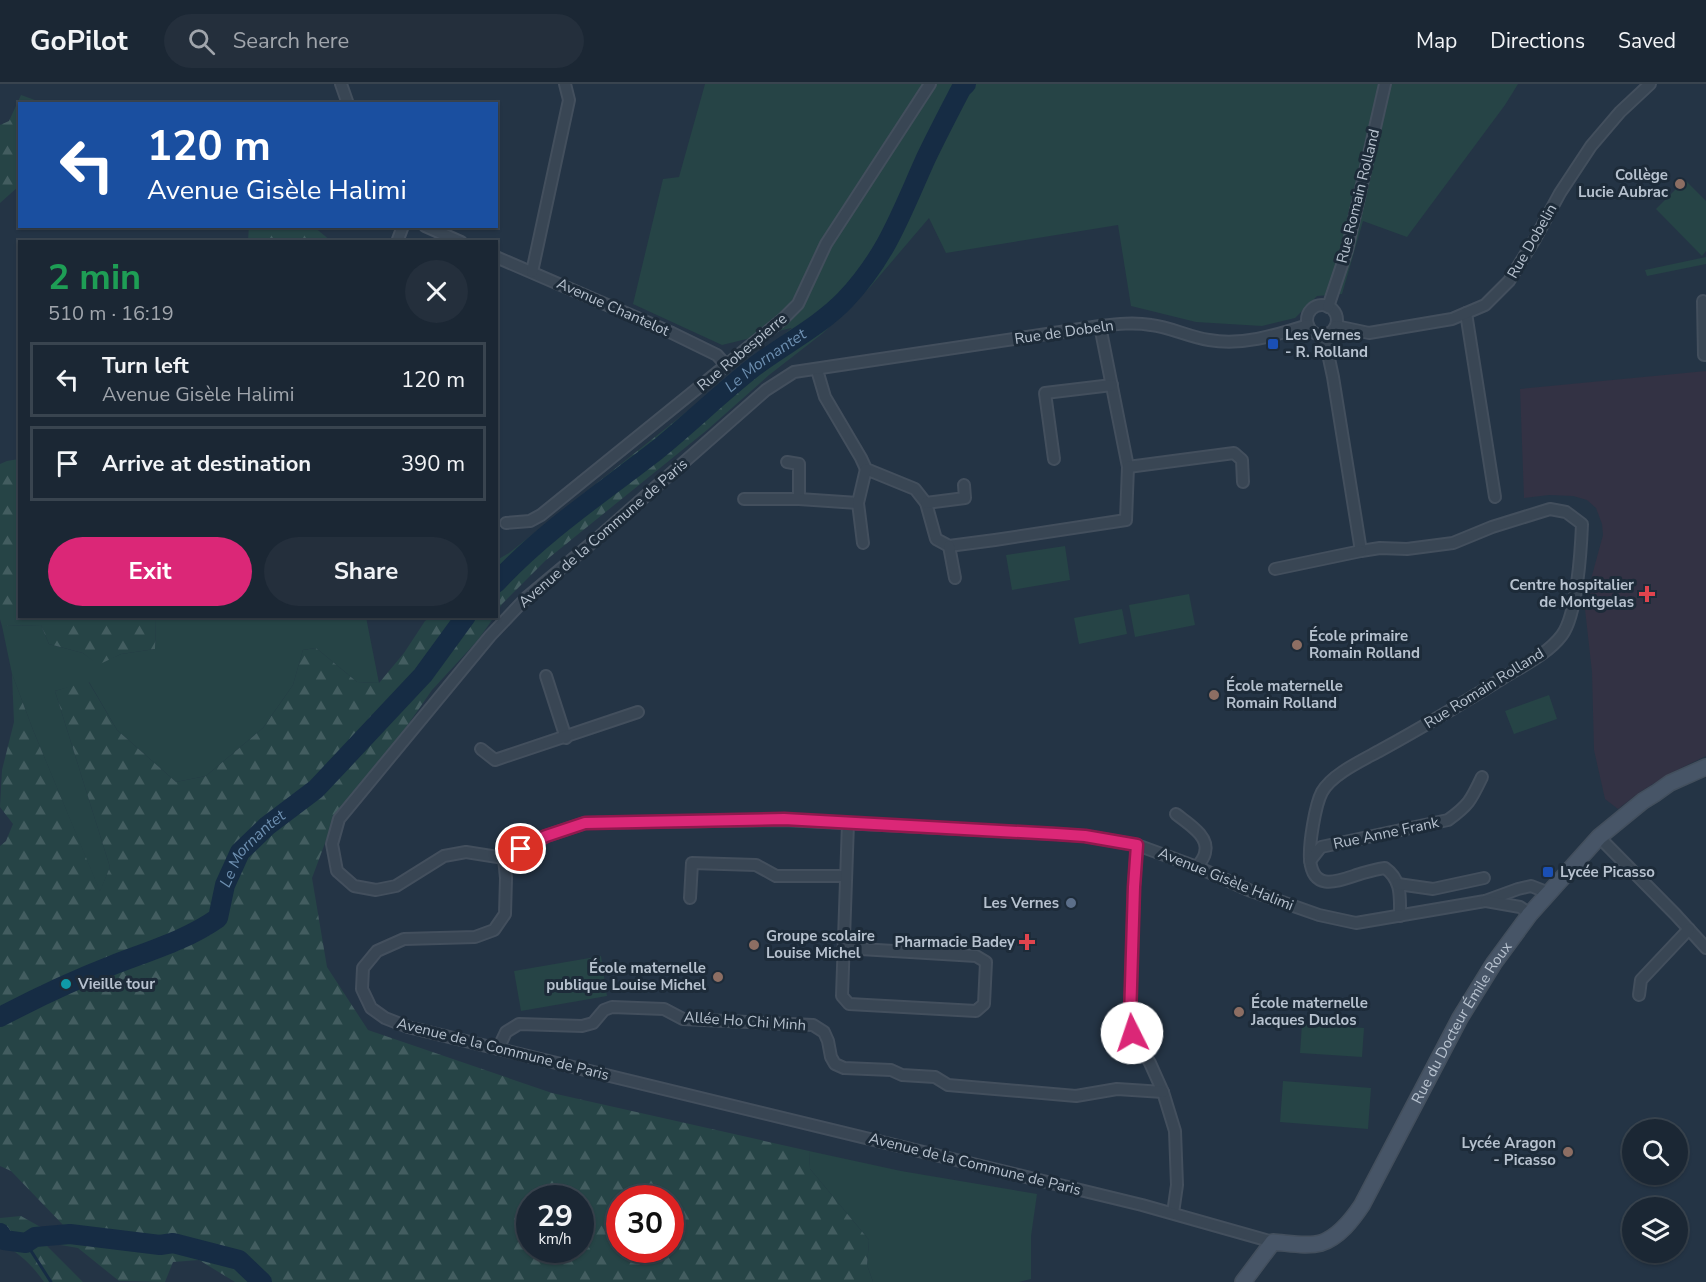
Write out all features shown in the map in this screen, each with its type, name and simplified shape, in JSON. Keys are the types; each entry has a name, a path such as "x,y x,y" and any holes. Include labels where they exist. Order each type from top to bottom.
{"street":[{"path":"341,84 347,102"},
{"path":"532,272 569,100 565,84"},
{"name":"Rue Robespierre","path":"507,523 530,521 541,515 783,319 798,304 826,244 930,84"},
{"name":"Rue Romain Rolland","path":"1328,307 1347,250 1385,84"},
{"name":"Rue Dobelin","path":"1336,326 1369,333 1452,319 1485,304 1509,281 1560,193 1591,146 1620,112 1650,84"},
{"path":"430,228 456,240"},
{"name":"Avenue Chantelot","path":"498,258 672,333 717,355 726,365"},
{"path":"1703,301 1704,355 1706,355"},
{"path":"1317,306 1328,307 1335,314 1336,326 1333,331 1324,335 1315,333 1308,325 1308,315 1317,306"},
{"path":"1466,313 1495,497"},
{"name":"Rue de Dobeln","path":"817,370 1122,323 1152,325 1209,340 1228,342 1248,342 1308,325"},
{"path":"866,469 915,489 926,503 936,539 949,546 1126,520 1128,467 1100,326"},
{"path":"1275,568 1361,550 1324,335"},
{"path":"817,370 825,396 866,469 858,503 863,543"},
{"name":"Avenue de la Commune de Paris","path":"817,370 794,372 766,390 527,597 490,636 339,819 332,844 337,871 354,886 376,890 396,886 444,856 466,852 504,858 505,914 494,930 475,937 404,939 377,951 363,968 362,989 371,1008 385,1018 408,1027 1173,1213 1273,1242"},
{"path":"1054,459 1045,393 1112,385"},
{"path":"1128,467 1234,453 1242,460 1243,482"},
{"path":"787,462 799,464 799,499"},
{"path":"926,503 965,498 964,485"},
{"path":"744,499 799,499 858,503"},
{"name":"Rue Romain Rolland","path":"1310,861 1317,804 1322,791 1330,781 1352,766 1432,722 1530,661 1562,635 1572,616 1582,524 1566,512 1550,509 1492,527 1453,543 1407,549 1361,550"},
{"path":"949,546 955,578"},
{"path":"546,676 566,738"},
{"path":"481,749 495,760 638,712"},
{"name":"Rue du Docteur Émile Roux","path":"1273,1242 1321,1243 1350,1223 1362,1205 1460,1018 1525,911 1549,893 1599,837 1628,813 1670,783 1706,767"},
{"name":"Rue Anne Frank","path":"1310,861 1321,848 1448,820 1464,808 1473,797 1482,777"},
{"path":"1176,814 1200,835 1204,842 1205,854 1197,867"},
{"name":"Avenue Gisèle Halimi","path":"504,858 546,836 585,823 784,819 1085,836 1137,845 1318,915 1356,923 1485,901 1531,886 1549,893"},
{"path":"844,948 976,956 986,962 984,1004 976,1011 849,1004 842,996 848,823"},
{"path":"1599,837 1706,948"},
{"path":"1137,845 1130,1018 1132,1033 1150,1063 1163,1092 1175,1131 1177,1185 1173,1213"},
{"path":"1310,861 1316,875 1327,883 1340,882 1362,873 1385,868 1393,873 1398,884 1401,894 1400,916"},
{"path":"690,898 692,863 756,865 776,876 846,876"},
{"path":"1398,884 1432,889 1484,878"},
{"path":"1518,889 1516,899 1525,911"},
{"name":"Avenue Gisèle Halimi","path":"1485,901 1525,911"},
{"path":"1639,995 1641,980 1689,929"},
{"name":"Allée Ho Chi Minh","path":"498,1049 506,1032 519,1024 582,1026 593,1023 604,1010 612,1006 664,1009 683,1019 813,1025 824,1032 835,1064 844,1068 891,1070 902,1075 935,1077 948,1086 1076,1096 1117,1089 1163,1092"},
{"path":"1243,1282 1273,1242"}],"shaded area":[{"name":"Centre hospitalier de Montgelas","path":"1706,371 1706,756 1671,773 1618,809 1605,799 1594,750 1592,672 1585,609 1603,535 1602,524 1596,508 1587,500 1573,496 1549,495 1524,498 1520,389"}],"green space":[{"path":"705,84 1518,84 1505,105 1407,237 1363,221 1342,294 1317,296 1295,318 1262,326 1196,322 1131,306 1118,225 946,253 929,218 871,286 823,333 791,328 722,345 633,304 663,179 679,177"},
{"path":"21,95 40,102 18,102 18,187 0,203 0,125 9,121"},
{"path":"1685,180 1706,201 1706,251 1702,256 1656,209"},
{"path":"249,228 315,228 330,240 248,240"},
{"path":"1706,257 1706,264 1647,276 1645,270"},
{"path":"792,328 823,333 545,561 498,610 498,559"},
{"path":"18,459 18,618 156,618 155,649 121,654 98,665 83,653 49,644 41,625 2,626 0,619 0,464"},
{"path":"1065,546 1070,580 1012,590 1006,555"},
{"path":"1189,594 1195,625 1135,637 1129,605"},
{"path":"1122,609 1127,634 1079,644 1074,618"},
{"path":"156,618 366,618 379,683 357,682 316,648 303,650 293,685 263,728 206,776 176,782 117,730 89,682 55,691 110,867 100,892 12,674 2,626 41,625 49,644 83,653 98,664 121,654 155,649"},
{"path":"430,618 493,618 478,640 432,690 400,736 334,819 312,878 327,967 368,1030 552,1093 809,1151 810,1169 869,1240 867,1265 873,1282 235,1282 199,1260 173,1262 165,1282 119,1281 78,1248 43,1242 83,1282 44,1282 25,1260 0,1244 0,1218 21,1216 44,1229 66,1228 11,1171 0,1166 0,846 6,841 13,824 0,807 2,770 14,722 12,674 100,891 110,867 55,691 88,681 117,730 176,782 206,776 263,728 293,685 303,650 316,648 357,682 379,683"},
{"path":"1549,695 1557,719 1514,734 1505,711"},
{"path":"601,956 607,996 521,1011 514,971"},
{"path":"1302,1024 1364,1028 1362,1057 1300,1053"},
{"path":"1283,1081 1371,1088 1368,1129 1280,1122"},
{"path":"809,1151 901,1171 1037,1194 1031,1236 1031,1279 1019,1282 873,1282 867,1265 869,1240 810,1169"}],"waterway":[{"name":"Le Mornantet","path":"498,581 553,530 657,450 754,367 813,327 845,300 883,250 926,158 961,89 966,84"},
{"name":"Le Mornantet","path":"0,1017 84,977 181,939 218,918 225,885 240,852 267,826 316,789 423,675 465,618"},
{"name":"Le Mornantet","path":"0,1233 4,1240 26,1243 35,1237 70,1234 160,1245 173,1243 239,1260 262,1282"},
{"path":"26,1243 51,1282"}],"place":[{"name":"Collège Lucie Aubrac","path":"1680,184"},
{"name":"Les Vernes - R. Rolland","path":"1273,344"},
{"name":"Centre hospitalier de Montgelas","path":"1647,594"},
{"name":"École primaire Romain Rolland","path":"1297,645"},
{"name":"École maternelle Romain Rolland","path":"1214,695"},
{"name":"Lycée Picasso","path":"1548,872"},
{"name":"Les Vernes","path":"1071,903"},
{"name":"Pharmacie Badey","path":"1027,942"},
{"name":"Groupe scolaire Louise Michel","path":"754,945"},
{"name":"École maternelle publique Louise Michel","path":"718,977"},
{"name":"Vieille tour","path":"66,984"},
{"name":"École maternelle Jacques Duclos","path":"1239,1012"},
{"name":"Lycée Aragon - Picasso","path":"1568,1152"}],"route":[{"path":"521,849 546,836 585,823 784,819 1085,836 1137,845 1130,1018 1132,1033"}]}
